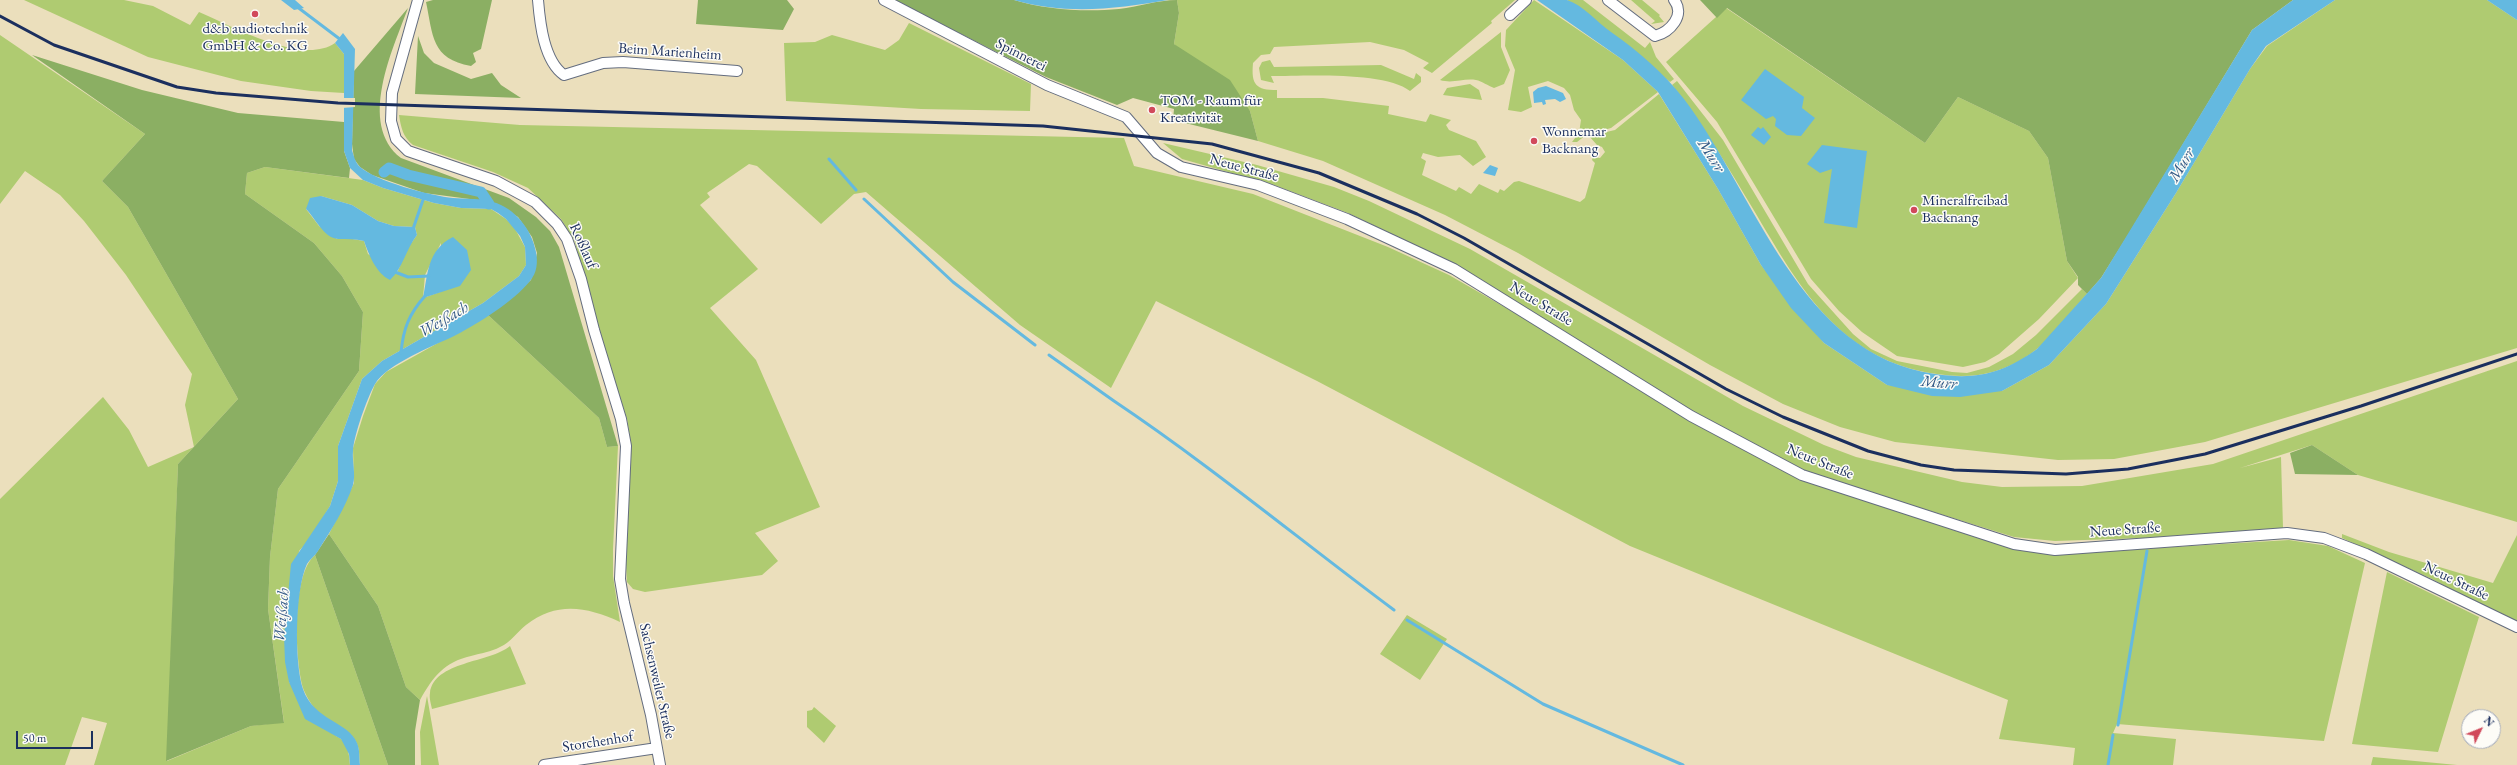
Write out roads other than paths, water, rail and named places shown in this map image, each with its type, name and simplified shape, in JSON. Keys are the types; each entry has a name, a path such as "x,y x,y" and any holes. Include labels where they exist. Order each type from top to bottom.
{"street":[{"name":"Roßlauf","path":"418,0 392,93 390,111 394,135 402,146 408,151 496,181 518,191 547,213 567,239 581,279 594,330 621,419 626,446 620,555 624,603"},
{"name":"Beim Marienheim","path":"538,0 540,19 550,54 555,68 564,75 603,63 623,62 737,71"},
{"name":"Spinnerei","path":"884,0 1041,82 1126,118 1143,135"},
{"path":"1510,16 1526,0"},
{"path":"1608,0 1655,36 1665,31 1676,21 1678,8 1674,0"},
{"name":"Neue Straße","path":"1143,135 1158,153 1181,167 1258,185 1347,219 1454,269 1691,416 1802,474 2014,544 2055,550 2287,533 2324,538 2366,554 2517,627"},
{"name":"Sachsenweiler Straße","path":"624,603 660,765"},
{"name":"Storchenhof","path":"544,765 559,764 657,748"}],"water":[{"path":"281,0 295,0 304,8 294,10"},
{"path":"1014,0 1168,0 1110,8 1072,9 1052,8"},
{"name":"Murr","path":"1537,0 1567,0 1573,2 1641,55 1668,80 1684,99 1710,137 1759,223 1786,265 1815,304 1849,336 1888,361 1935,374 1963,376 1988,373 2000,369 2012,364 2037,349 2101,278 2252,30 2293,0 2335,0 2266,46 2250,69 2176,193 2106,304 2049,365 2002,391 1960,397 1932,396 1887,385 1824,343 1791,308 1761,265 1718,189 1658,92 1623,60"},
{"path":"2487,0 2517,0 2517,20"},
{"path":"343,33 355,49 352,150 359,166 366,172 377,177 418,191 444,197 483,200 501,205 515,215 526,228 534,244 537,260 536,271 532,278 523,289 506,304 456,335 401,362 381,376 375,384 358,426 353,451 354,481 350,494 342,511 317,553 307,564 303,575 298,607 297,644 300,677 303,689 308,700 315,708 353,736 358,745 360,765 350,765 349,754 341,739 305,719 289,682 285,662 284,636 291,564 330,506 338,481 338,446 362,379 382,361 483,303 519,276 526,265 525,247 520,236 506,219 491,209 461,208 434,203 383,188 363,180 350,168 344,151 344,54 335,43"},
{"path":"1765,69 1804,97 1802,108 1815,118 1801,136 1787,135 1775,126 1776,119 1773,116 1766,119 1741,100"},
{"path":"1546,86 1563,93 1566,99 1560,102 1555,99 1545,100 1546,104 1543,105 1542,102 1534,103 1533,92 1538,88"},
{"path":"1758,127 1761,129 1763,127 1771,137 1764,145 1751,135"},
{"path":"1822,145 1867,151 1857,228 1824,223 1832,169 1820,173 1807,164"},
{"path":"1490,165 1498,168 1495,176 1483,173"},
{"path":"321,196 352,205 378,221 394,226 415,227 417,235 398,270 390,280 377,268 364,241 333,238 320,227 306,209 310,198"},
{"path":"453,237 467,250 471,270 460,286 423,298 430,263 433,256 444,242"}],"waterway":[{"name":"Weißach","path":"296,6 341,40"},
{"path":"829,159 856,190"},
{"path":"384,172 389,168 408,175 481,192 489,204"},
{"path":"413,229 424,197"},
{"path":"864,199 953,282 1035,345"},
{"path":"395,272 408,277 429,276"},
{"path":"401,353 405,329 415,309 425,296"},
{"path":"1049,355 1114,401"},
{"path":"1114,401 1186,451 1394,610"},
{"path":"2118,725 2147,551"},
{"path":"1407,620 1543,704 1683,765"},
{"path":"2108,765 2113,735"}],"railway":[{"path":"0,16 54,45 177,87 216,93 338,103 1043,126 1212,144 1319,173 1417,214 1464,238 1726,389 1783,417 1868,451 1921,465 1954,470 2066,474 2128,469 2205,454 2361,406 2517,354"}],"place":[{"name":"d&b audiotechnik GmbH & Co. KG","path":"255,14"},
{"name":"TOM - Raum für Kreativität","path":"1152,110"},
{"name":"Wonnemar Backnang","path":"1534,141"},
{"name":"Mineralfreibad Backnang","path":"1914,210"}]}
